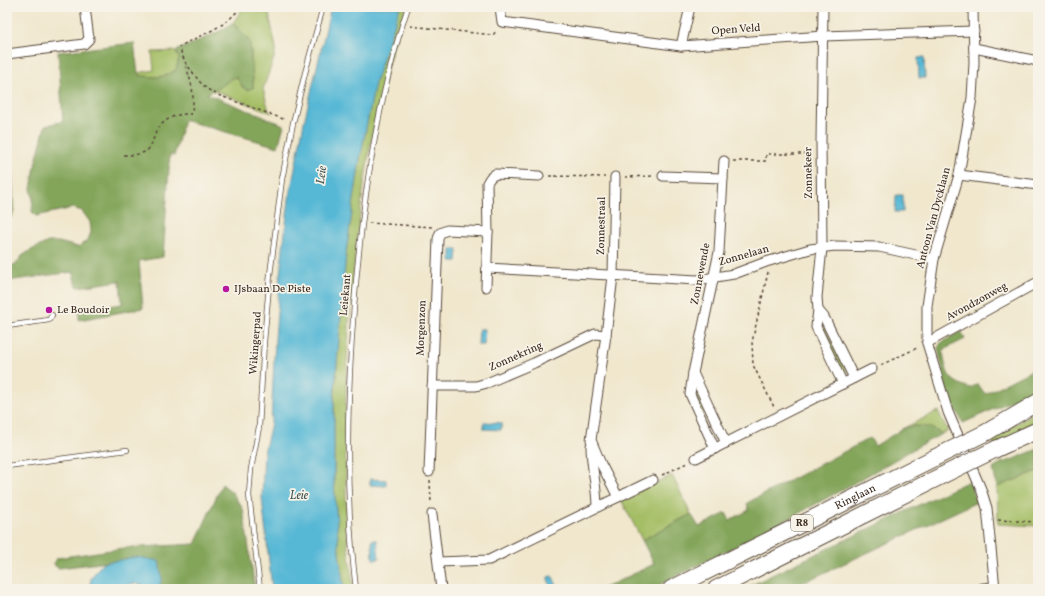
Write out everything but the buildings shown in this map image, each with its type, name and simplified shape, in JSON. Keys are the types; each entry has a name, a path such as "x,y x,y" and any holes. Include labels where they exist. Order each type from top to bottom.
{"highway":[{"name":"Ringlaan","path":"671,589 988,432 1038,402"},
{"name":"Ringlaan","path":"716,589 1038,429"}],"street":[{"path":"7,54 84,44 89,39 85,7"},
{"path":"500,7 502,22"},
{"path":"681,46 690,7"},
{"name":"Zonnekeer","path":"823,7 821,154 822,248 817,297 818,310 816,327 843,384"},
{"name":"Antoon Van Dycklaan","path":"973,7 974,63 972,98 958,175 934,259 927,306 927,343 948,412 967,454 987,508 994,588"},
{"name":"Open Veld","path":"502,22 681,46 823,36 974,31"},
{"path":"974,48 1038,61"},
{"name":"Zonnewende","path":"715,449 690,394 718,252 724,161"},
{"path":"486,287 488,232 487,183 495,174 539,176"},
{"path":"958,175 1038,185"},
{"path":"663,176 723,178"},
{"name":"Zonnestraal","path":"613,276 615,177"},
{"path":"440,233 447,230 488,232"},
{"name":"Morgenzon","path":"429,472 438,239 440,233"},
{"name":"Zonnelaan","path":"487,268 697,280 734,274 766,262 810,249 835,246 879,247 934,259"},
{"path":"597,507 597,495 591,460 591,440 613,276"},
{"name":"Avondzonweg","path":"927,343 1038,282"},
{"path":"818,310 824,317 854,378"},
{"name":"Zonnekring","path":"432,386 476,386 487,383 534,363 595,334 606,335"},
{"path":"696,458 872,369"},
{"path":"693,373 727,443"},
{"path":"591,440 601,464 618,497"},
{"path":"438,562 489,560 653,480"},
{"path":"432,514 442,589"},
{"path":"980,589 994,588"}],"lane":[{"name":"Wikingerpad","path":"260,589 249,495 251,469 259,427 264,341 274,234 282,179 293,123 323,7"},
{"name":"Leiekant","path":"356,589 350,520 347,428 350,349 369,169 378,118 391,64 408,7"},
{"path":"7,326 49,320 52,316"},
{"path":"988,432 1038,406"},
{"path":"7,466 127,450"}],"path":[{"path":"124,155 146,151 151,146 157,131 170,117 184,113 191,114 193,101 192,90 185,62 179,47 222,25 232,18 240,7"},
{"path":"402,25 493,35 502,22"},
{"path":"185,62 207,89 218,95 293,123"},
{"path":"724,161 766,161 766,154 821,154"},
{"path":"539,176 663,176"},
{"path":"362,224 372,223 434,227 440,233"},
{"path":"766,262 768,271 752,342 753,365 779,417"},
{"path":"872,369 927,343"},
{"path":"653,480 696,458"},
{"path":"429,472 432,514"},
{"path":"988,519 1038,522"}],"green space":[{"path":"243,7 269,7 276,48 263,89 269,111 272,113 213,90 232,78 237,77 243,88 253,88 250,42 233,23"},
{"path":"400,7 406,7 387,68 372,135 364,182 353,276 349,326 345,427 347,530 353,589 344,589 339,552 334,483 334,400 346,253 360,159 375,83"},
{"path":"233,23 250,42 253,88 247,90 236,77 207,94 284,125 278,147 184,120 174,156 170,154 163,257 139,261 143,308 79,320 79,310 122,304 120,281 78,287 75,283 73,272 7,281 7,265 15,265 22,256 31,250 48,242 59,242 78,247 88,240 91,232 90,222 82,211 73,208 36,216 32,212 33,198 31,189 45,126 63,121 58,52 134,43 138,73 140,76 159,77 176,70 179,58 176,51 220,31"},
{"path":"176,51 179,58 176,70 159,77 140,76 138,73 154,70 152,52"},
{"path":"12,171 14,212 9,221 7,221 7,172"},
{"path":"824,327 848,374 845,376 843,376 821,329"},
{"path":"961,331 965,339 947,348 943,352 947,371 952,379 970,388 978,384 985,394 1038,367 1038,388 963,423 948,396 938,348 941,343"},
{"path":"696,391 699,391 720,438 718,439 716,439 694,394"},
{"path":"1038,410 1038,424 994,445 991,438"},
{"path":"938,411 948,431 942,434 922,426 912,426 902,429"},
{"path":"923,426 936,430 942,434 770,529 651,589 602,589 654,564 642,540 691,514 699,527 726,513 730,520 749,510 747,503 870,438 875,446 902,429"},
{"path":"1038,449 1038,471 997,487 993,469 1002,462 1006,462"},
{"path":"1038,471 1038,526 998,524 997,487"},
{"path":"672,475 691,514 642,540 621,500"},
{"path":"969,481 977,502 789,589 744,589 776,573"},
{"path":"222,484 232,492 243,509 255,589 158,589 162,579 137,557 59,568 55,566 54,563 57,558 124,548 195,544"}],"water":[{"name":"Leie","path":"331,7 400,7 375,83 360,159 346,253 334,400 334,483 339,552 344,589 272,589 262,498 264,453 271,423 280,274 289,199 304,122"},
{"path":"924,57 925,78 919,78 918,58"},
{"path":"896,195 903,195 903,212 895,212"},
{"path":"451,249 458,249 457,261 451,261"},
{"path":"479,329 485,329 484,345 478,345"},
{"path":"484,422 502,423 501,430 484,429"},
{"path":"370,479 386,480 386,486 370,485"},
{"path":"372,540 377,540 379,559 373,559"},
{"path":"137,557 159,561 162,579 158,589 134,583 125,589 92,589 90,584 91,579 103,563"},
{"path":"548,577 553,577 558,588 552,589 548,579"}],"place":[{"name":"IJsbaan De Piste","path":"226,289"},
{"name":"Le Boudoir","path":"49,310"}]}
